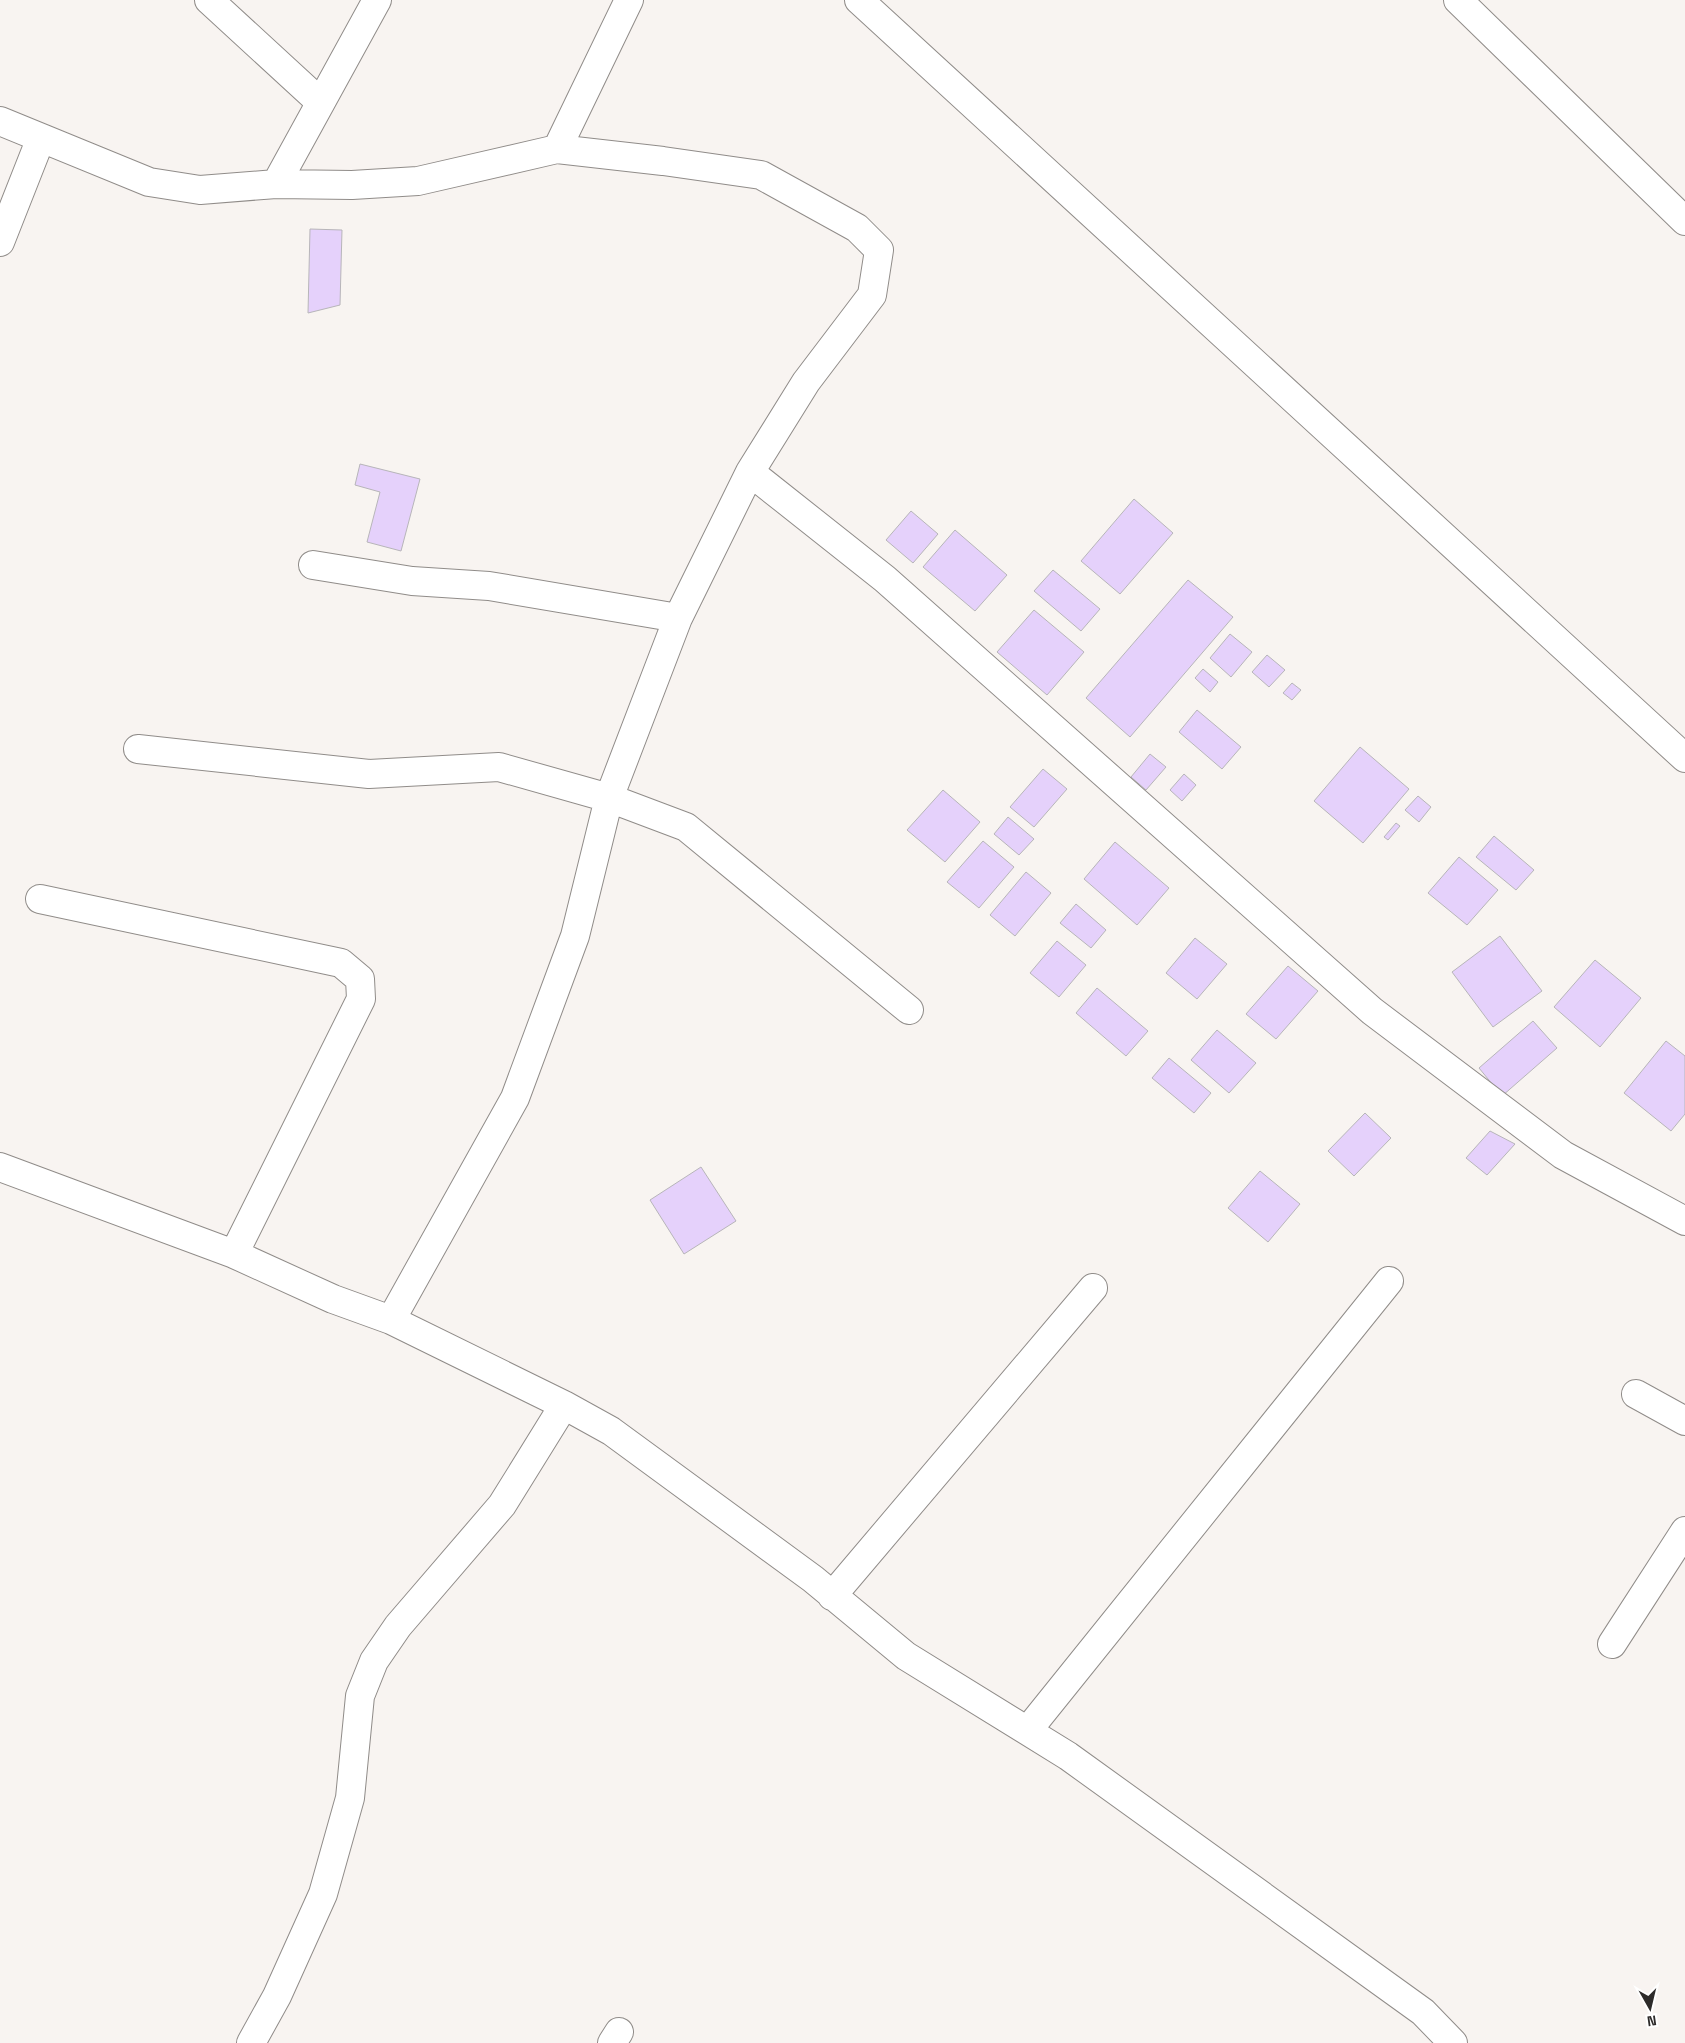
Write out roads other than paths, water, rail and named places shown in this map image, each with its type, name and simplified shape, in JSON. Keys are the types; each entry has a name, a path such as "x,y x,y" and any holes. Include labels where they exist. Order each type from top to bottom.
{"street":[{"path":"209,0 320,102"},
{"path":"276,184 377,0"},
{"path":"557,149 629,0"},
{"path":"859,0 1685,758"},
{"path":"1458,0 1685,221"},
{"path":"0,121 149,182 200,190 276,184 352,184 418,180 557,149 663,161 761,176 857,228 879,250 872,296 806,382 750,472 678,618 609,798 575,936 515,1098 390,1320"},
{"path":"0,242 41,138"},
{"path":"750,472 885,579 1372,1011 1563,1156 1685,1221"},
{"path":"313,565 412,581 489,586 678,618"},
{"path":"138,749 369,774 499,767 609,798 686,827 909,1010"},
{"path":"40,899 341,963 360,979 361,999 234,1254"},
{"path":"0,1167 234,1254 333,1298 390,1320 564,1405 612,1431 813,1579 906,1656 1028,1730 1076,1762 1423,2012 1453,2043"},
{"path":"1028,1730 1389,1281"},
{"path":"832,1596 1093,1288"},
{"path":"1636,1394 1685,1421"},
{"path":"251,2043 277,1996 323,1894 350,1798 360,1696 374,1661 398,1626 502,1505 564,1405"},
{"path":"1612,1644 1685,1531"}]}
